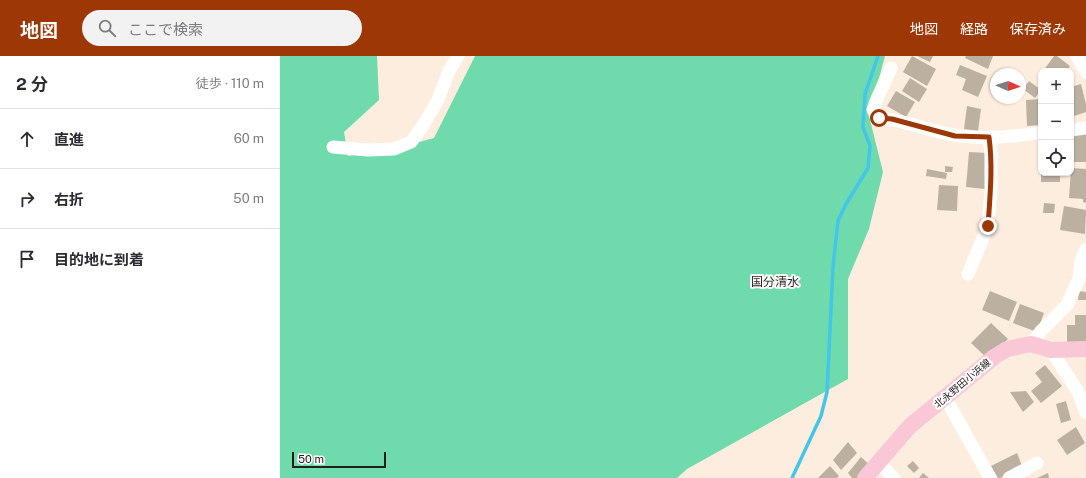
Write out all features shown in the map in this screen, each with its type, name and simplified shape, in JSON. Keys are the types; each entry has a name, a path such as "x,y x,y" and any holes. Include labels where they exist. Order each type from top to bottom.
{"main road":[{"name":"北永野田小浜線","path":"865,478 910,426 994,357 1007,349 1031,344 1051,350 1086,349"}],"street":[{"path":"333,147 368,150 394,149 411,142 437,102 449,70 458,56"},
{"path":"1077,56 1086,72"},
{"path":"891,68 873,110 879,118 892,119 955,136 989,137 1038,134"},
{"path":"1074,130 1086,128"},
{"path":"968,274 988,226 991,183 991,154 989,137"},
{"path":"1031,344 1041,331 1067,305 1079,278 1082,261 1086,250"},
{"path":"1051,350 1078,392 1086,413"},
{"path":"945,397 990,478"},
{"path":"879,463 894,478"},
{"path":"1009,478 1037,463"}],"green space":[{"path":"280,56 377,56 379,100 344,132 348,156 394,149 434,138 475,56 885,56 869,116 883,172 869,229 848,279 848,379 687,469 677,478 280,478"}],"building":[{"path":"912,56 936,69 927,86 903,72"},
{"path":"917,56 933,56 930,62"},
{"path":"966,56 993,56 988,69 965,58"},
{"path":"1054,56 1057,56 1070,66 1069,68 1045,68"},
{"path":"960,65 987,76 978,97 962,90 966,79 956,75"},
{"path":"910,78 927,89 919,102 902,91"},
{"path":"1029,81 1038,88 1038,94 1035,98 1026,91 1026,85"},
{"path":"1081,84 1086,104 1086,112 1074,116 1074,104 1074,86"},
{"path":"896,91 915,102 906,117 887,106"},
{"path":"1038,99 1038,125 1027,126 1026,100"},
{"path":"967,106 981,109 978,131 964,129"},
{"path":"1074,134 1086,134 1086,162 1074,162"},
{"path":"969,152 987,153 985,189 966,187"},
{"path":"945,166 953,167 952,172 945,172"},
{"path":"1074,168 1086,169 1086,203 1083,202 1083,199 1069,198 1070,176 1074,176"},
{"path":"927,169 947,173 946,179 926,176"},
{"path":"1041,176 1060,176 1060,182 1041,182"},
{"path":"939,185 958,186 957,211 937,210"},
{"path":"1044,203 1055,204 1054,213 1043,213"},
{"path":"1064,206 1086,210 1085,234 1060,230"},
{"path":"990,291 1017,302 1009,321 982,310"},
{"path":"1079,291 1086,292 1086,300 1078,300"},
{"path":"1020,304 1044,313 1037,332 1013,323"},
{"path":"1075,315 1086,315 1086,345 1067,345 1067,325 1075,325"},
{"path":"991,323 1008,339 988,359 971,343"},
{"path":"1045,365 1062,386 1041,403 1031,391 1042,382 1035,373"},
{"path":"1026,391 1034,402 1023,412 1010,392"},
{"path":"1066,401 1071,420 1061,423 1056,404"},
{"path":"1076,427 1085,443 1067,455 1057,440"},
{"path":"848,442 857,453 841,470 833,460"},
{"path":"1017,453 1022,466 1001,478 998,478 991,466"},
{"path":"861,457 871,466 859,478 852,478 848,473"},
{"path":"913,461 919,468 914,473 907,466"},
{"path":"830,466 839,476 837,478 818,478"},
{"path":"923,473 929,478 919,478"},
{"path":"1048,473 1049,478 1037,478"}],"waterway":[{"path":"792,478 821,416 827,392 833,267 838,221 846,204 868,168 870,146 863,127 865,94 878,56"}],"district":[{"name":"国分清水","path":"775,282"}],"route":[{"path":"879,118 892,119 955,136 989,137 991,154 991,190 988,226"}]}
